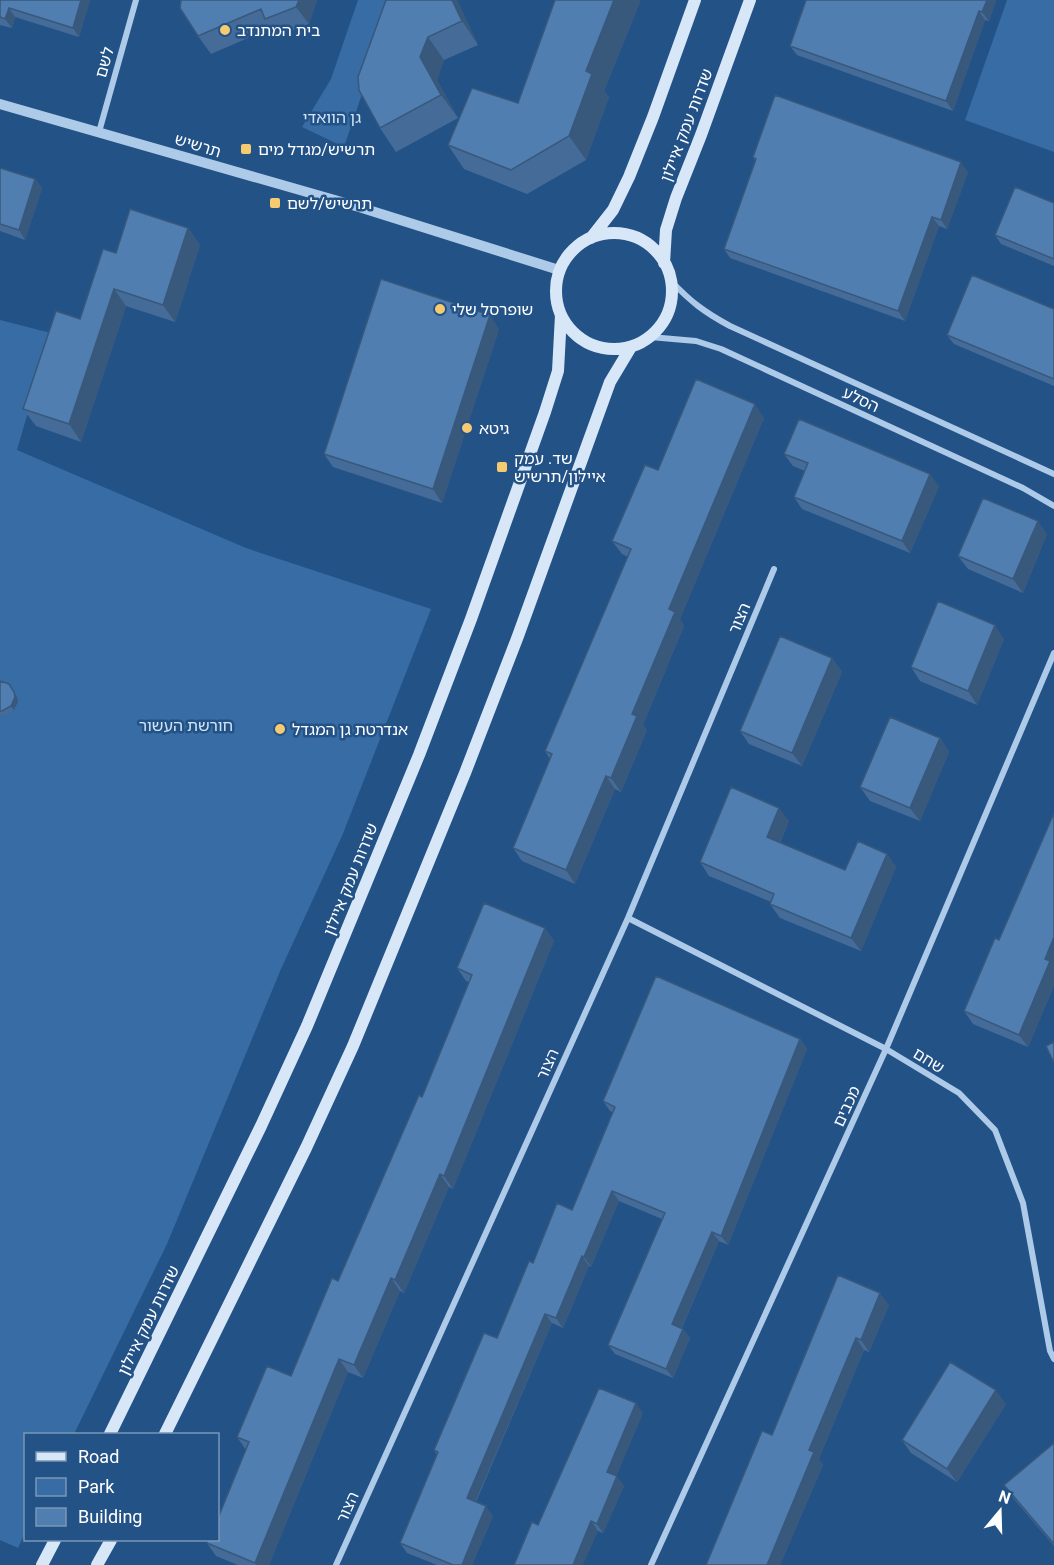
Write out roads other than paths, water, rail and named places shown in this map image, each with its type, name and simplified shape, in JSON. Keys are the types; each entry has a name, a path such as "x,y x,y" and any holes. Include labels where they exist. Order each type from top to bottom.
{"main road":[{"name":"שדרות עמק איילון","path":"591,238 613,210 629,177 695,0"},
{"name":"שדרות עמק איילון","path":"664,263 666,230 675,198 701,135 750,0"},
{"path":"610,233 630,235 644,241 660,255 664,263 672,294 667,315 650,337 631,347 610,349 582,340 567,326 558,309 556,289 559,270 574,248 591,238 610,233"},
{"name":"שדרות עמק איילון","path":"110,1433 261,1126 307,1026 419,755 475,608 545,412 558,371 561,315"},
{"path":"165,1433 302,1158 353,1046 469,763 518,636 610,382 631,347"},
{"path":"42,1565 54,1541"},
{"path":"97,1565 110,1541"}],"street":[{"name":"לשם","path":"99,132 136,0"},
{"name":"תרשיש","path":"0,104 359,207 559,270"},
{"name":"הסלע","path":"670,280 691,302 730,326 1054,474"},
{"name":"הסלע","path":"650,337 696,341 721,349 1023,488 1054,506"},
{"name":"הצור","path":"336,1565 628,918 774,570"},
{"name":"מכבים","path":"651,1565 886,1049 1054,653"},
{"name":"שחם","path":"628,918 886,1049 958,1093 995,1130 1023,1203 1050,1351 1054,1359"}],"place":[{"name":"בית המתנדב","path":"225,30"},
{"name":"תרשיש/מגדל מים","path":"246,149"},
{"name":"תרשיש/לשם","path":"275,203"},
{"name":"שופרסל שלי","path":"440,309"},
{"name":"גיטא","path":"467,428"},
{"name":"שד. עמק איילון/תרשיש","path":"502,467"},
{"name":"אנדרטת גן המגדל","path":"280,729"}],"park label":[{"name":"גן הוואדי","path":"332,117"},
{"name":"חורשת העשור","path":"186,725"}]}
